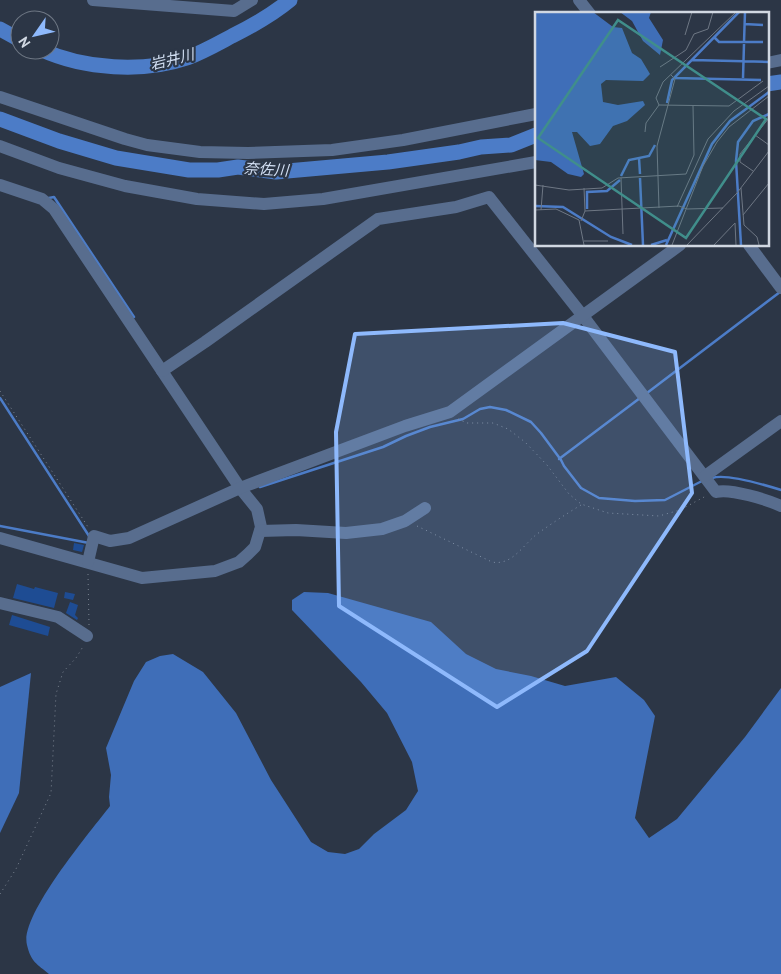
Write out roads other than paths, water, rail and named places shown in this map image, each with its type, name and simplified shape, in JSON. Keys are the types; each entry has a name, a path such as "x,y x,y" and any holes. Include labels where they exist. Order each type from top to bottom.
{"street":[{"path":"100,0 234,11 252,0"},
{"path":"579,0 588,12"},
{"path":"768,63 781,60"},
{"path":"0,98 132,141 147,145 200,152 248,153 332,150 403,140 535,114"},
{"path":"0,146 59,168 126,186 197,199 264,204 323,200 535,162"},
{"path":"0,185 42,199 54,209 240,488 257,509 261,527 255,547 239,562 215,571 142,578 0,538"},
{"path":"162,371 378,219 440,210 489,197 583,316 716,492 726,490 781,506"},
{"path":"88,562 94,536 110,541 129,538 240,488 405,426 450,412 679,246"},
{"path":"750,246 781,288"},
{"path":"705,476 781,421"},
{"path":"260,530 346,533 382,529 405,520 425,508"},
{"path":"0,603 58,617 87,636"}],"waterway":[{"name":"岩井川","path":"60,57 95,65 114,67 152,66 170,63 187,58 215,45 262,20 290,0"},
{"name":"岩井川","path":"0,29 10,34"},
{"name":"奈佐川","path":"768,84 781,82"},
{"name":"奈佐川","path":"0,119 59,141 116,158 189,170 218,170 238,167 276,172 388,162 481,147 511,145 535,135"},
{"path":"49,198 54,197 134,317"},
{"path":"647,393 780,292"},
{"path":"0,398 89,536"},
{"path":"559,459 640,398"},
{"path":"260,487 383,447 430,427 463,419 480,409 490,407 506,410 531,422 581,488 599,498 635,501 665,500 702,481"},
{"path":"712,478 736,478 781,490"},
{"path":"0,526 89,543"}]}
